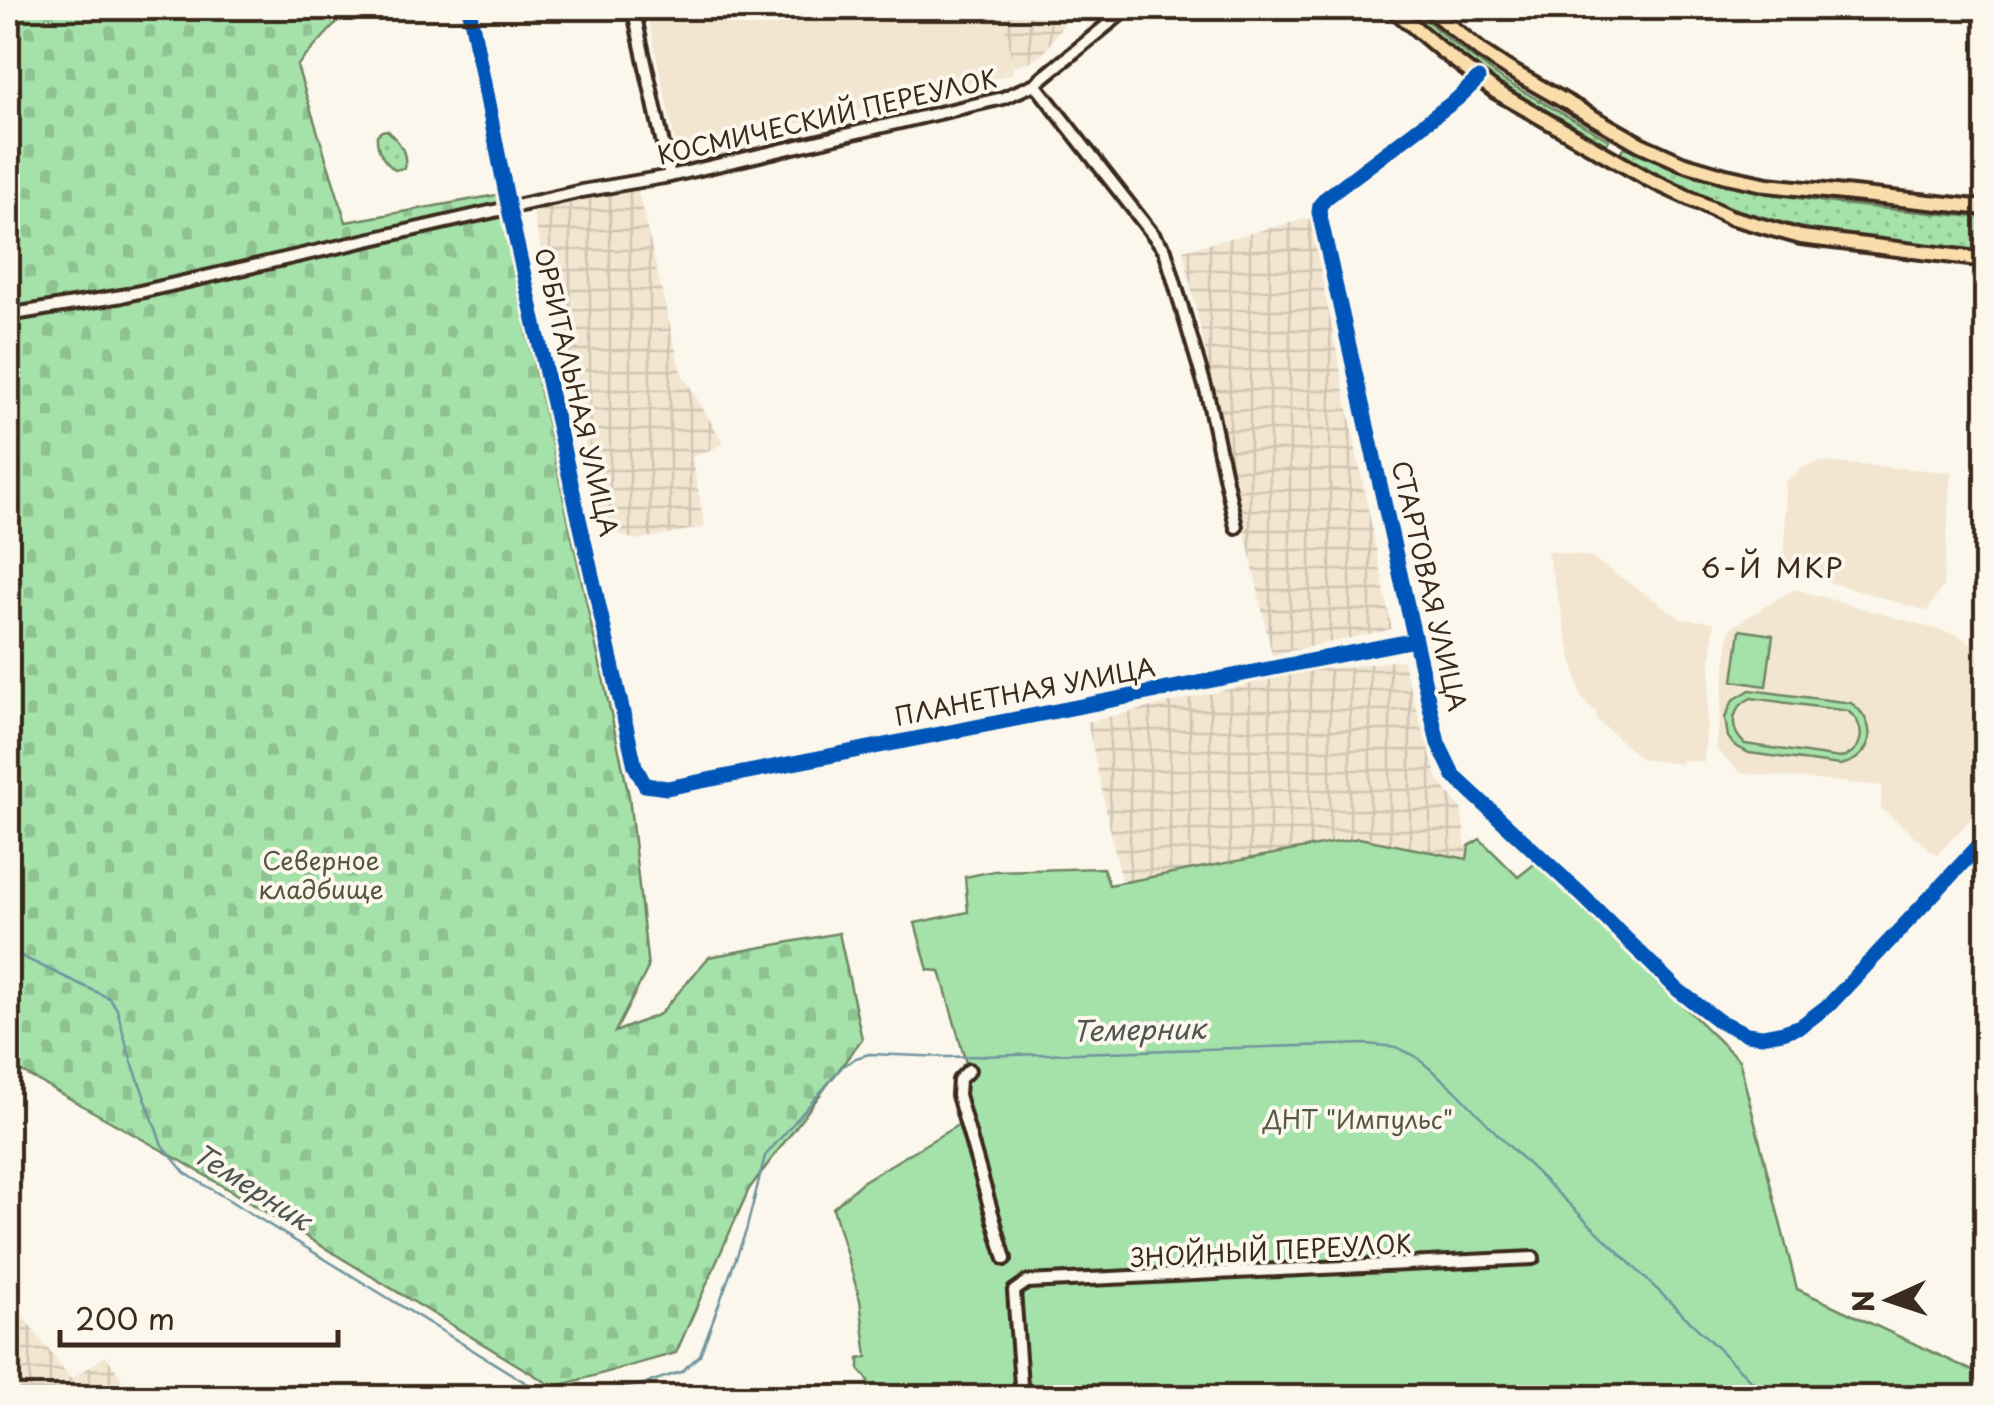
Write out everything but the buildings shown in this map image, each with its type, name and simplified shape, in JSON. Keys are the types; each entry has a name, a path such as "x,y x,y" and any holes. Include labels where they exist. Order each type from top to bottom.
{"main road":[{"path":"1392,8 1495,91 1672,192 1730,218 1833,242 1986,260"},
{"path":"1428,8 1510,70 1620,133 1682,163 1748,182 1986,208"},
{"path":"1605,154 1619,146 1620,133"}],"street":[{"name":"ОРБИТАЛЬНАЯ УЛИЦА","path":"469,8 509,209 635,766 645,785"},
{"path":"633,8 670,176"},
{"name":"КОСМИЧЕСКИЙ ПЕРЕУЛОК","path":"8,314 122,296 582,192 670,176 1003,98 1035,84 1128,8"},
{"name":"СТАРТОВАЯ УЛИЦА","path":"1478,79 1326,198 1318,212 1438,743 1454,776 1689,1000 1735,1029 1762,1036 1801,1026 1830,1004 1986,838"},
{"path":"1035,84 1165,250 1207,393 1236,527"},
{"name":"ПЛАНЕТНАЯ УЛИЦА","path":"645,785 668,788 1415,640"},
{"path":"969,1070 958,1080 958,1095 1005,1259"},
{"name":"ЗНОЙНЫЙ ПЕРЕУЛОК","path":"1022,1398 1014,1291 1027,1282 1534,1258"}],"shaded area":[{"path":"646,8 1001,8 1012,74 677,151"},
{"path":"1001,8 1080,8 1069,16 1044,53 1013,67"},
{"path":"637,187 681,372 724,444 692,457 705,527 636,540 604,530 532,209"},
{"path":"1310,218 1392,629 1272,655 1183,250"},
{"path":"1821,462 1952,472 1943,586 1927,611 1785,569 1785,481 1806,466"},
{"path":"1547,551 1591,557 1682,619 1714,622 1704,762 1682,760 1681,764 1641,759 1596,719 1596,712 1581,697"},
{"path":"1794,589 1957,635 1986,649 1986,803 1937,855 1881,808 1882,786 1741,773 1716,749 1730,628"},
{"path":"1402,660 1438,780 1461,808 1468,859 1359,838 1122,884 1087,722 1307,671"},
{"path":"8,1297 71,1379 106,1356 134,1397 8,1397"}],"green space":[{"name":"Северное кладбище","path":"8,8 350,8 297,66 346,222 497,195 629,796 648,968 615,1032 660,1014 709,957 839,933 862,1039 749,1189 676,1353 554,1387 183,1162 8,1064"},
{"path":"1404,8 1413,8 1503,80 1609,140 1606,144 1500,84"},
{"path":"387,130 401,148 404,168 395,170 379,150 377,135"},
{"path":"1625,147 1711,180 1756,190 1848,205 1986,218 1986,251 1853,236 1754,215 1657,173 1620,153"},
{"path":"1740,630 1773,635 1766,686 1733,681"},
{"path":"1750,690 1851,703 1866,720 1869,738 1860,755 1840,765 1749,753 1728,737 1725,718 1733,700","holes":["1751,698 1848,711 1858,724 1859,744 1840,758 1745,744 1734,725 1739,707"]},
{"name":"ДНТ \"Импульс\"","path":"1359,838 1467,859 1469,846 1480,839 1518,877 1536,863 1739,1060 1797,1289 1986,1377 1974,1398 868,1397 868,1380 859,1369 859,1359 867,1357 860,1300 833,1208 862,1182 968,1119 960,1079 967,1067 940,971 928,970 915,923 968,912 965,877 994,871 1103,868 1109,885"}],"waterway":[{"name":"Темерник","path":"8,950 109,998 117,1009 162,1145 185,1173 554,1398"},
{"name":"Темерник","path":"567,1398 643,1384 681,1372 700,1355 746,1231 765,1156 843,1066 856,1058 869,1054 947,1057 1366,1044 1396,1047 1415,1056 1455,1090 1769,1398"}],"cycle path":[{"path":"469,8 509,209 635,766 645,785 667,788 1415,640"},
{"path":"1478,79 1326,198 1319,212 1438,743 1454,776 1678,990 1719,1021 1747,1034 1762,1036 1801,1026 1830,1004 1986,838"}],"district":[{"name":"6-Й МКР","path":"1773,568"}]}
